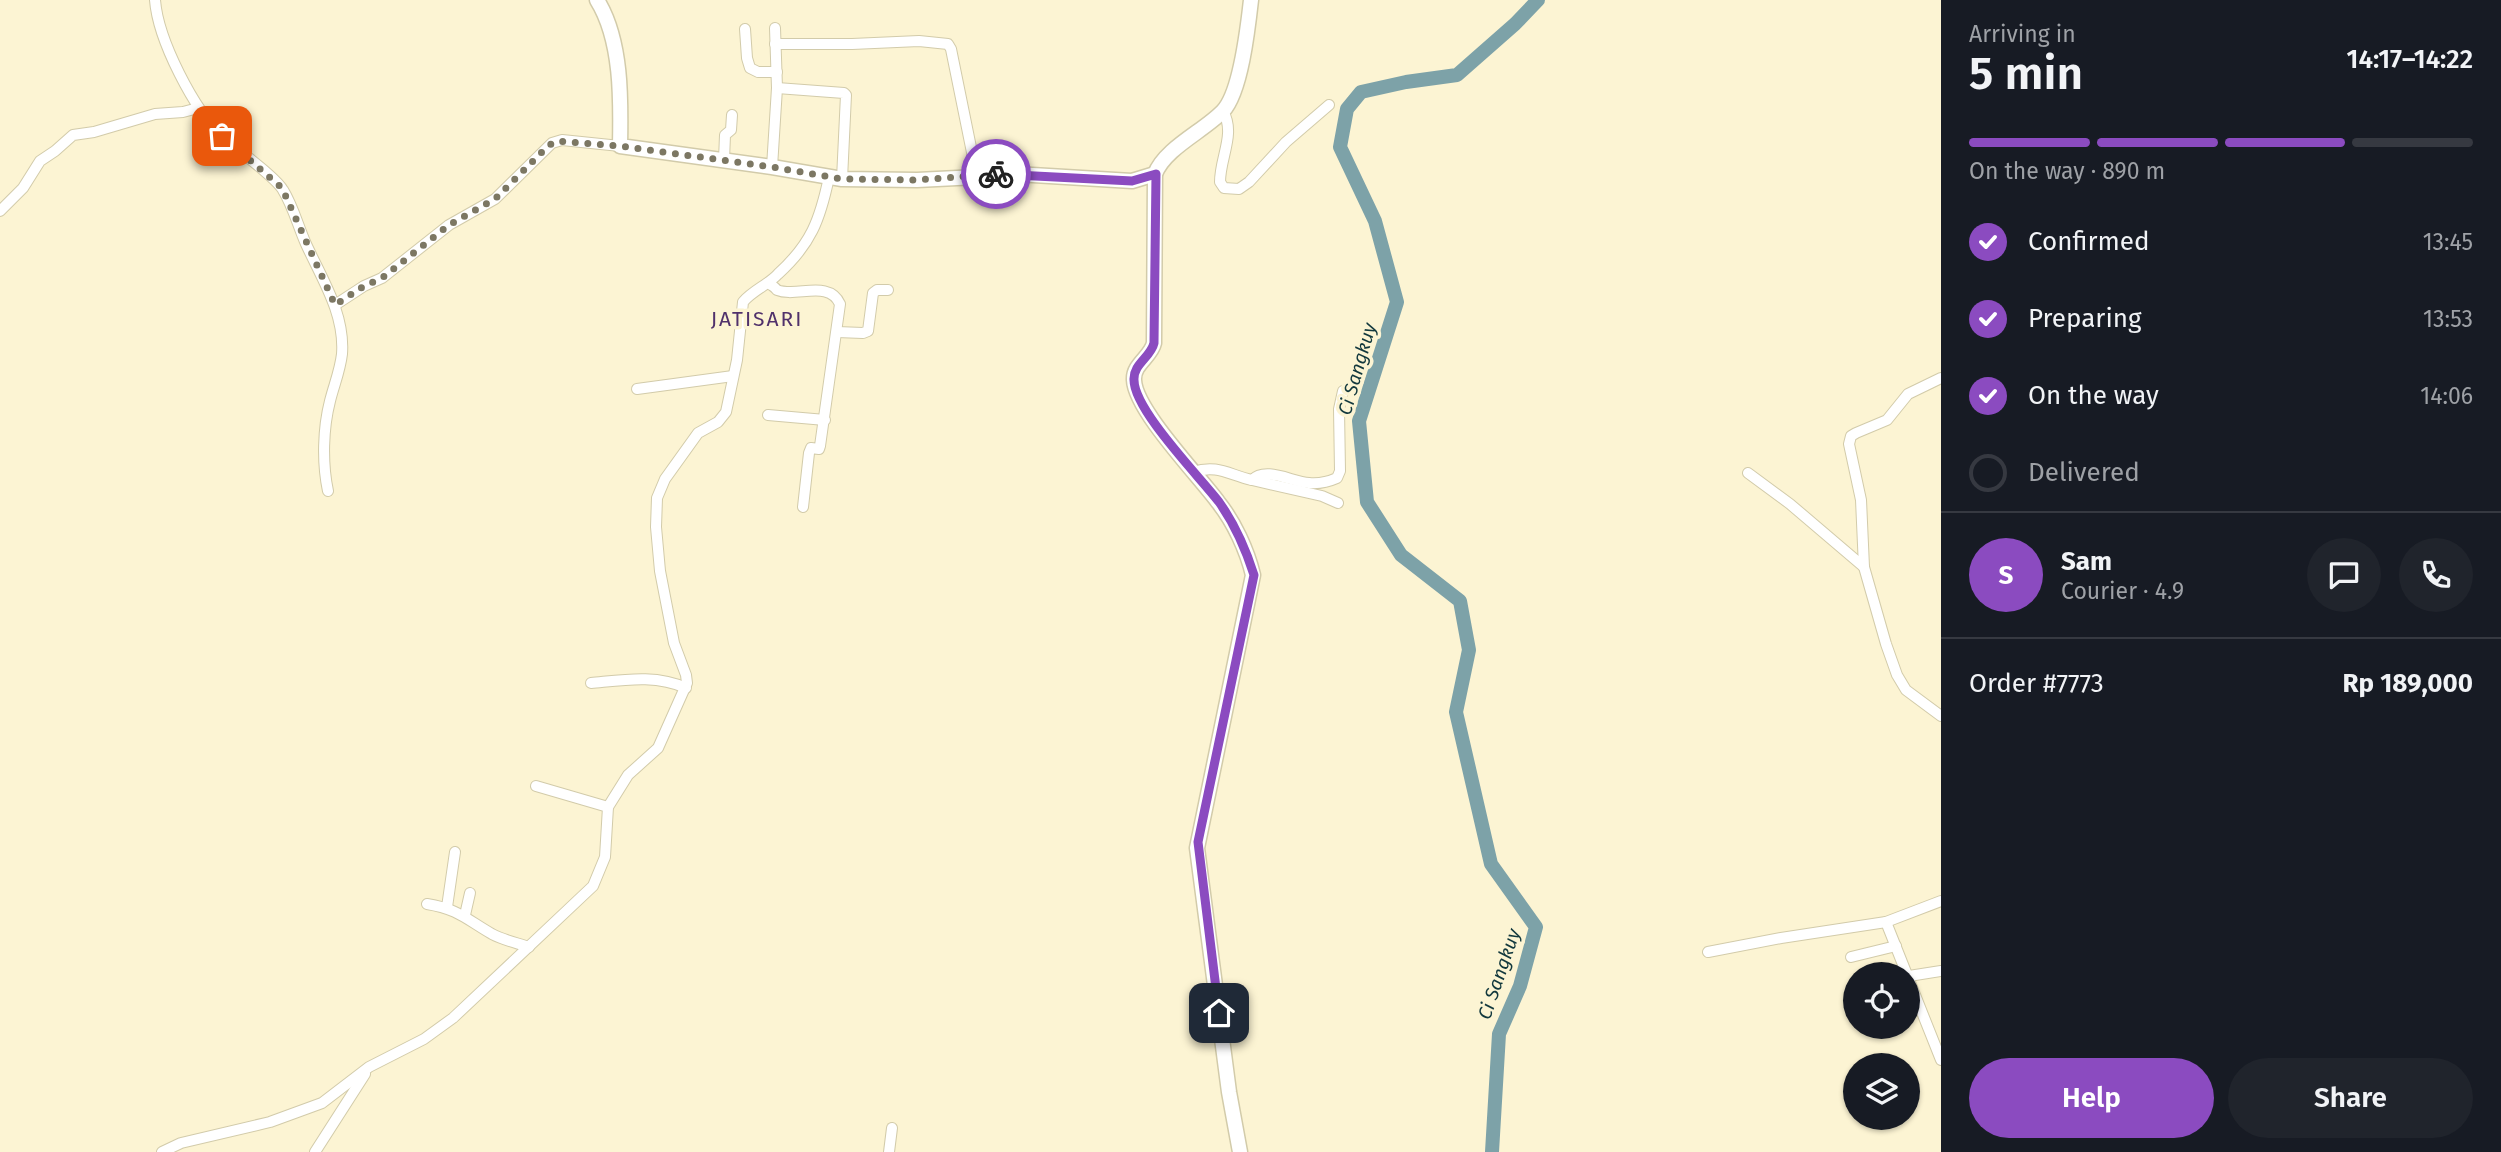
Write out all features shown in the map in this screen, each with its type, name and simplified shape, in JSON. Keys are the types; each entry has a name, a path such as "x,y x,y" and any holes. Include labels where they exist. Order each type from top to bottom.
{"street":[{"path":"155,0 168,48 198,108 222,136 282,188 335,305 342,351 326,429 328,491"},
{"path":"597,0 610,26 619,80 620,146"},
{"path":"1240,1152 1228,1089 1198,848 1254,575 1239,538 1222,507 1192,472 1143,404 1133,381 1136,370 1154,343 1156,174 1166,158 1223,111 1232,98 1244,50 1251,0"},
{"path":"772,167 778,88 775,28"},
{"path":"746,29 750,68 758,72 777,72"},
{"path":"775,44 919,41 943,41 948,44 978,177"},
{"path":"162,1152 197,1138 270,1122 312,1108 333,1096 369,1067 424,1039 453,1018 596,881 605,857 608,807 628,775 658,748 686,688 686,675 674,643 661,573 656,527 659,491 698,433 718,422 726,412 743,302 792,260 812,234 836,178 846,95 778,88"},
{"path":"1223,111 1229,130 1220,182 1224,188 1239,189 1249,182 1286,142 1329,105"},
{"path":"0,211 28,181 36,164 70,136 94,132 155,114 198,108"},
{"path":"724,160 725,135 731,130 732,115"},
{"path":"222,136 245,116"},
{"path":"335,305 382,278 449,225 495,199 552,143 562,140 724,160 836,178 917,180 978,177 999,173 1132,181 1156,174"},
{"path":"768,283 782,291 808,290 836,297 840,304 825,420 820,446 818,449 811,448 809,453 803,508"},
{"path":"837,332 868,331 873,293 877,290 888,290"},
{"path":"637,389 733,376"},
{"path":"1941,378 1908,394 1891,416 1856,433 1849,440 1861,500 1864,567 1886,644 1897,675 1909,693 1941,716"},
{"path":"1252,480 1264,474 1307,483 1337,478 1340,471 1339,409 1343,391"},
{"path":"768,415 825,420"},
{"path":"1192,472 1219,469 1252,480 1322,496 1338,503"},
{"path":"1748,473 1790,504 1864,567"},
{"path":"591,683 628,679 667,680 686,688"},
{"path":"536,786 608,807"},
{"path":"447,907 455,852"},
{"path":"465,915 471,893"},
{"path":"1708,952 1885,922 1941,901"},
{"path":"427,904 447,907 465,915 492,934 529,947"},
{"path":"1885,922 1903,962"},
{"path":"1851,957 1896,946"},
{"path":"1920,974 1941,971"},
{"path":"1920,1005 1941,1060"},
{"path":"314,1152 369,1067"},
{"path":"889,1152 892,1128"}],"waterway":[{"name":"Ci Sangkuy","path":"1492,1152 1499,1034 1520,986 1536,927 1491,864 1456,712 1469,650 1460,601 1401,555 1367,502 1359,421 1397,302 1375,221 1340,147 1347,109 1361,92 1457,75 1538,0"}],"way so far":[{"path":"222,136 282,188 335,305 382,278 449,225 495,199 508,189 549,145 562,140 772,167 842,179 917,180 996,174"}],"district":[{"name":"JATISARI","path":"757,319"}],"route":[{"path":"996,174 1132,181 1156,174 1154,343 1153,348 1140,362 1133,381 1155,422 1222,507 1239,538 1254,575 1198,842 1209,952 1219,1013"}]}
